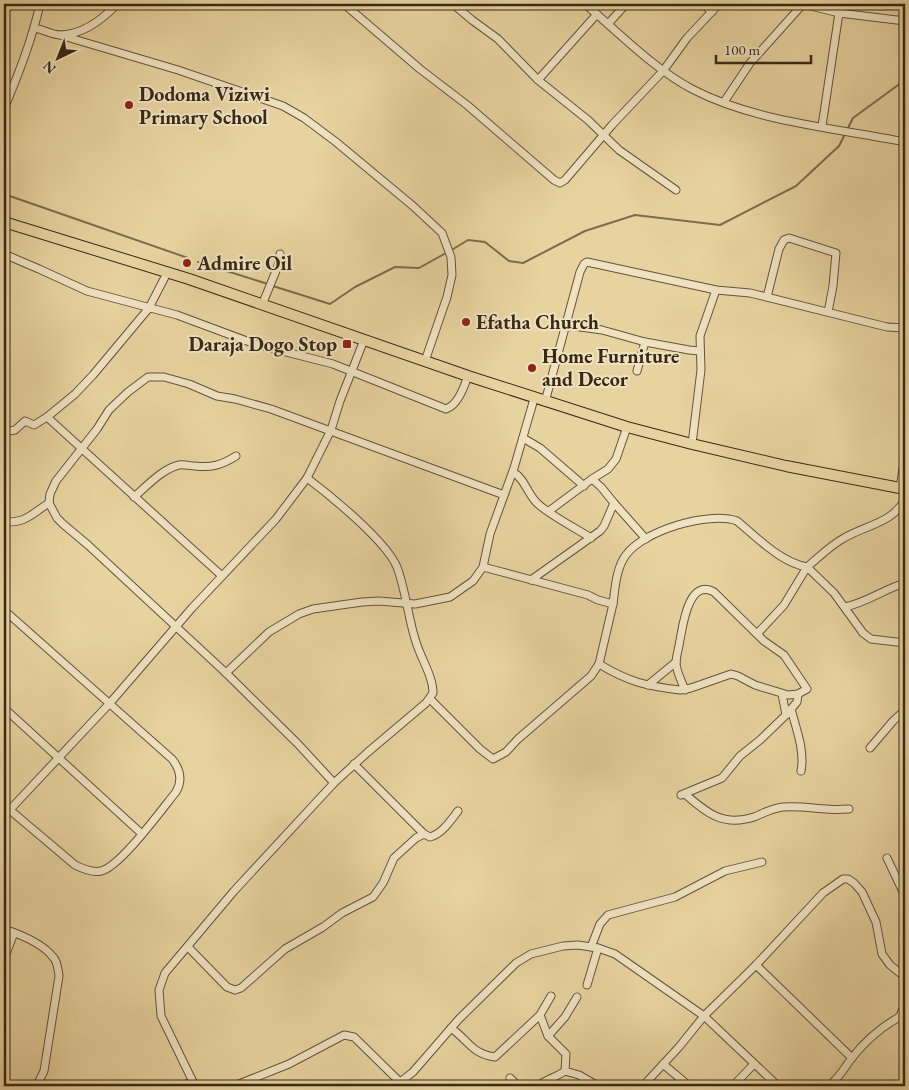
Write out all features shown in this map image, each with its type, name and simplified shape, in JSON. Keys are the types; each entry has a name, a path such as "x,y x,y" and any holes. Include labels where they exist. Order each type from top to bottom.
{"highway":[{"path":"4,222 166,273 264,300 364,340 534,399 627,427 692,444 902,489"}],"street":[{"path":"4,109 34,28 40,4"},
{"path":"60,35 95,24 117,4"},
{"path":"344,4 557,182 563,182 663,71 687,38 719,4"},
{"path":"454,4 498,39 538,80 588,120 619,150 676,190"},
{"path":"585,4 663,71 691,89 724,102 785,120 905,142"},
{"path":"608,24 626,4"},
{"path":"703,4 712,12"},
{"path":"724,102 750,63 803,4 839,13 904,20 905,7"},
{"path":"822,126 839,13"},
{"path":"538,80 597,14"},
{"path":"34,28 170,68 283,106 304,118 375,173 442,233 451,257 452,275 447,297 425,361"},
{"path":"767,297 779,248 784,240 789,238 836,253 828,312"},
{"path":"4,254 87,291 177,315 254,344 333,364 446,409 453,405 462,391 468,376"},
{"path":"264,300 280,254"},
{"path":"545,402 580,272 587,262 716,290 733,290 767,297 887,327 905,328"},
{"path":"4,432 15,430 25,421 34,425 47,417 87,381 149,308 166,273"},
{"path":"692,444 701,370 700,336 716,290"},
{"path":"566,324 602,330 644,342 689,350 700,350"},
{"path":"4,610 110,703 172,759 180,773 180,786 178,789 142,834 108,869 91,871 75,865 5,810 110,703 175,627 276,519 308,478 331,430 364,340"},
{"path":"637,371 644,342"},
{"path":"334,783 298,744 226,673 88,545 56,518 50,503 50,494 56,481 97,429 109,410 148,377 164,377 189,384 217,396 272,409 504,494"},
{"path":"226,673 269,632 282,623 313,609 379,601 416,604 450,597 473,582 483,567 490,534 512,472 534,399"},
{"path":"47,417 222,576"},
{"path":"549,511 608,469 616,459 627,427"},
{"path":"523,438 540,448 584,486"},
{"path":"134,497 163,473 180,465 209,467 223,464 236,456"},
{"path":"902,489 905,456"},
{"path":"512,472 522,479 537,503 591,538"},
{"path":"181,1086 193,1084 163,1023 159,1005 159,990 165,973 188,948 234,891 334,783 430,699 433,693 431,680 415,640 396,565 376,539 308,478"},
{"path":"592,479 646,539"},
{"path":"757,634 781,609 807,567 842,539 892,516 902,506 905,499"},
{"path":"4,522 16,523 28,518 50,503"},
{"path":"531,580 591,538 604,526 614,503"},
{"path":"430,699 480,749 493,759 506,752 518,739 591,676 599,664 618,576 625,556 636,545 658,532 707,518 737,521 780,556 796,565 807,567 834,593 863,633 871,639 905,643"},
{"path":"483,567 588,595 613,604"},
{"path":"846,608 905,583"},
{"path":"599,664 625,679 648,685 685,690 728,674 733,674 782,694 798,694 807,688 776,648 757,634 714,592 709,589 701,589 697,592 684,616 676,662 685,690"},
{"path":"648,685 676,662"},
{"path":"782,694 801,752 801,771"},
{"path":"798,694 797,702 789,712 740,756 722,778 683,795 707,813 720,818 739,819 754,816 766,810 783,807 825,810 849,809"},
{"path":"4,708 142,834"},
{"path":"870,748 905,710"},
{"path":"354,764 424,834 430,837 437,835 458,811"},
{"path":"188,948 226,986 235,990 241,988 285,949 323,927 342,913 373,897 383,883 394,858 416,838 424,834"},
{"path":"887,858 905,896"},
{"path":"587,985 600,924 608,915 675,897 725,871 762,862"},
{"path":"643,1086 679,1047 704,1016 756,965 823,893 840,880 846,879 860,888 878,927 882,954 890,965 905,977"},
{"path":"4,929 34,942 54,957 59,976 44,1070 38,1083 34,1086"},
{"path":"4,959 14,933"},
{"path":"234,1086 288,1064 348,1034 354,1037 400,1085 451,1028 516,963 531,954 563,946 595,948 615,954 626,961 704,1016 778,1086"},
{"path":"756,965 852,1058"},
{"path":"451,1028 463,1037 474,1051 484,1056 495,1057 540,1016 551,996"},
{"path":"548,1036 565,1017 577,997"},
{"path":"829,1086 842,1074 852,1058 872,1037 903,1015 905,1003"},
{"path":"540,1016 548,1036 566,1054 565,1071"},
{"path":"663,1064 689,1086"},
{"path":"733,1086 754,1064"},
{"path":"538,1086 565,1071 579,1075 598,1086"},
{"path":"510,1078 518,1086"}],"waterway":[{"path":"847,130 853,118 905,80"},
{"path":"450,251 468,240 485,242 509,261 523,263 585,231 635,215 720,225 796,186 839,146 845,134"},
{"path":"4,194 188,258"},
{"path":"273,286 330,304 355,287 395,267 419,268 446,253"},
{"path":"198,262 268,284"}],"place":[{"name":"Dodoma Viziwi Primary School","path":"129,105"},
{"name":"Admire Oil","path":"187,263"},
{"name":"Efatha Church","path":"466,322"},
{"name":"Daraja Dogo Stop","path":"347,344"},
{"name":"Home Furniture and Decor","path":"532,368"}]}
